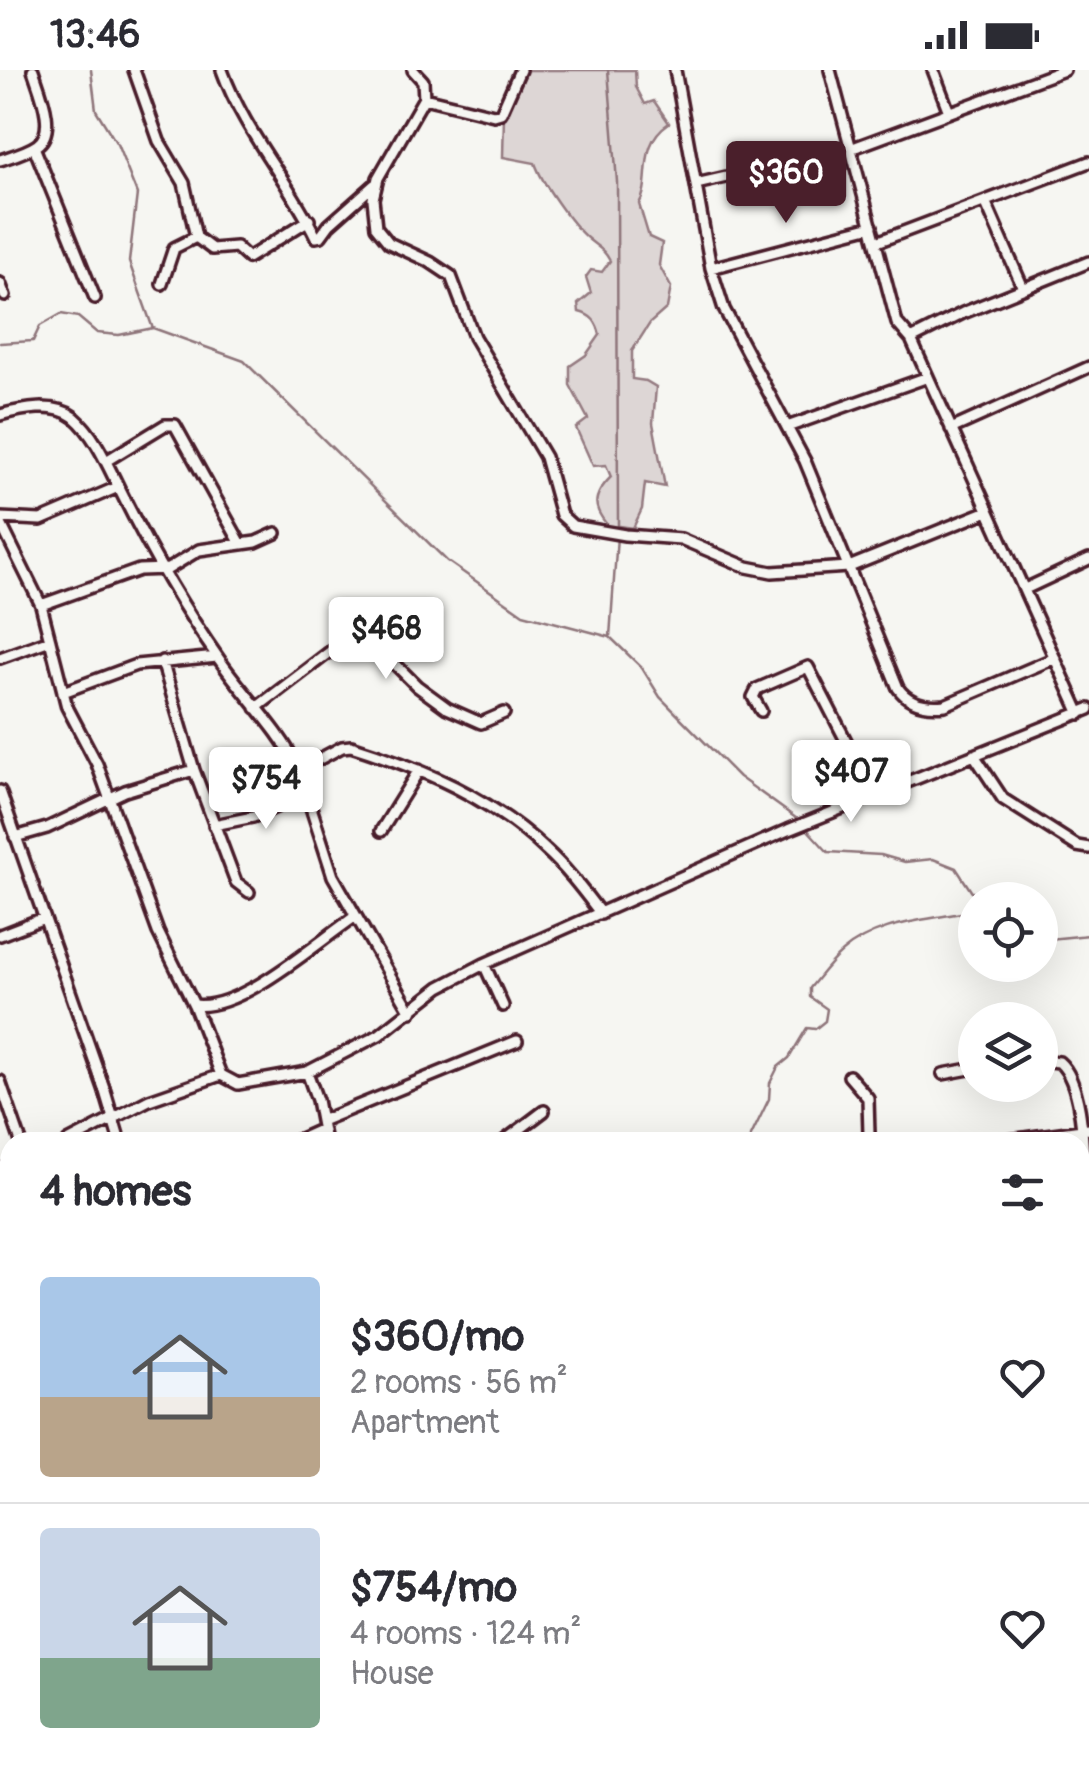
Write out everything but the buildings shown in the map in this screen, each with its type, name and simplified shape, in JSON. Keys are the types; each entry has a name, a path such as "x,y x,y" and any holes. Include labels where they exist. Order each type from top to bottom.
{"street":[{"path":"0,160 43,140 46,123 33,70"},
{"path":"134,70 160,141 184,183 196,237 212,249 236,248 246,258 309,220"},
{"path":"222,70 246,125 309,220 316,237 376,182"},
{"path":"413,70 422,81 424,98 376,182 372,210 380,235 452,276 474,337 548,463 558,508 566,522 625,535 689,540 722,558 772,572 849,567 988,511"},
{"path":"424,98 494,115 501,113 520,70"},
{"path":"675,70 711,268 724,308 788,428 898,688 905,698 915,702 945,705 1055,658"},
{"path":"86,1132 148,1100 221,1076 238,1084 307,1072 378,1036 440,987 484,964 874,795 1084,712 1055,658 912,339 897,322 830,70"},
{"path":"933,70 949,112"},
{"path":"696,184 853,148 1064,70"},
{"path":"34,147 95,298"},
{"path":"877,242 1089,162"},
{"path":"986,201 1023,288"},
{"path":"711,268 783,246 872,226"},
{"path":"162,284 174,248 196,237"},
{"path":"912,339 962,313 1089,262"},
{"path":"0,283 4,296"},
{"path":"951,428 1088,370"},
{"path":"788,428 928,376"},
{"path":"0,415 24,408 63,411 77,421 106,461 162,570 217,657 283,739 299,770 334,876 411,1012"},
{"path":"106,461 165,424 176,425 241,544"},
{"path":"118,487 41,520 0,520 41,604 67,707 97,764 158,932 194,1005 221,1076"},
{"path":"41,604 138,570 162,570 198,550 256,542 276,533"},
{"path":"1025,589 1089,560"},
{"path":"0,658 50,640"},
{"path":"256,708 336,647 359,640 377,646 417,686 447,708 483,723 504,713"},
{"path":"63,692 136,665 217,657"},
{"path":"162,661 214,824 236,882 248,892"},
{"path":"761,711 754,692 808,667 874,795"},
{"path":"299,770 351,746 420,770 486,804 532,838 570,875 601,914"},
{"path":"974,755 1004,798 1077,846 1089,848"},
{"path":"16,836 47,828 126,791 194,770"},
{"path":"381,832 420,770"},
{"path":"0,791 117,1132"},
{"path":"214,824 253,817 306,794"},
{"path":"194,1005 209,1007 231,1000 304,955 356,916"},
{"path":"0,936 44,918"},
{"path":"484,964 503,1006"},
{"path":"309,1132 517,1041"},
{"path":"1058,1062 1072,1076 1085,1130"},
{"path":"943,1074 958,1071"},
{"path":"307,1072 323,1132"},
{"path":"849,1076 868,1098 869,1132"},
{"path":"0,1081 17,1132"},
{"path":"517,1132 544,1111"}],"shaded area":[{"path":"524,70 635,70 636,87 645,104 654,101 669,123 652,142 639,204 649,237 662,243 659,265 671,287 667,308 650,323 632,351 632,379 656,387 653,423 665,487 645,483 642,509 633,528 611,529 597,509 597,497 611,477 606,465 593,466 576,428 588,419 570,385 570,366 586,355 600,335 593,320 579,312 578,304 591,293 586,277 591,270 602,272 610,261 565,213 535,163 503,157 504,115"}],"waterway":[{"path":"91,70 96,110 117,144 137,194 129,262 152,326"},
{"path":"608,70 617,182 618,528"},
{"path":"0,343 33,341 40,326 61,314 78,317 97,333 119,335 153,328 244,361 447,561 523,614 610,637 642,668 660,697 739,777 800,821"},
{"path":"610,637 617,536"},
{"path":"805,827 828,852 881,855 905,862 933,859 956,868 965,882"},
{"path":"753,1132 769,1099 770,1083 778,1067 789,1058 807,1028 815,1029 825,1021 827,1009 810,997 810,988 833,960 872,933 958,913"},
{"path":"1058,938 1089,935"}]}
